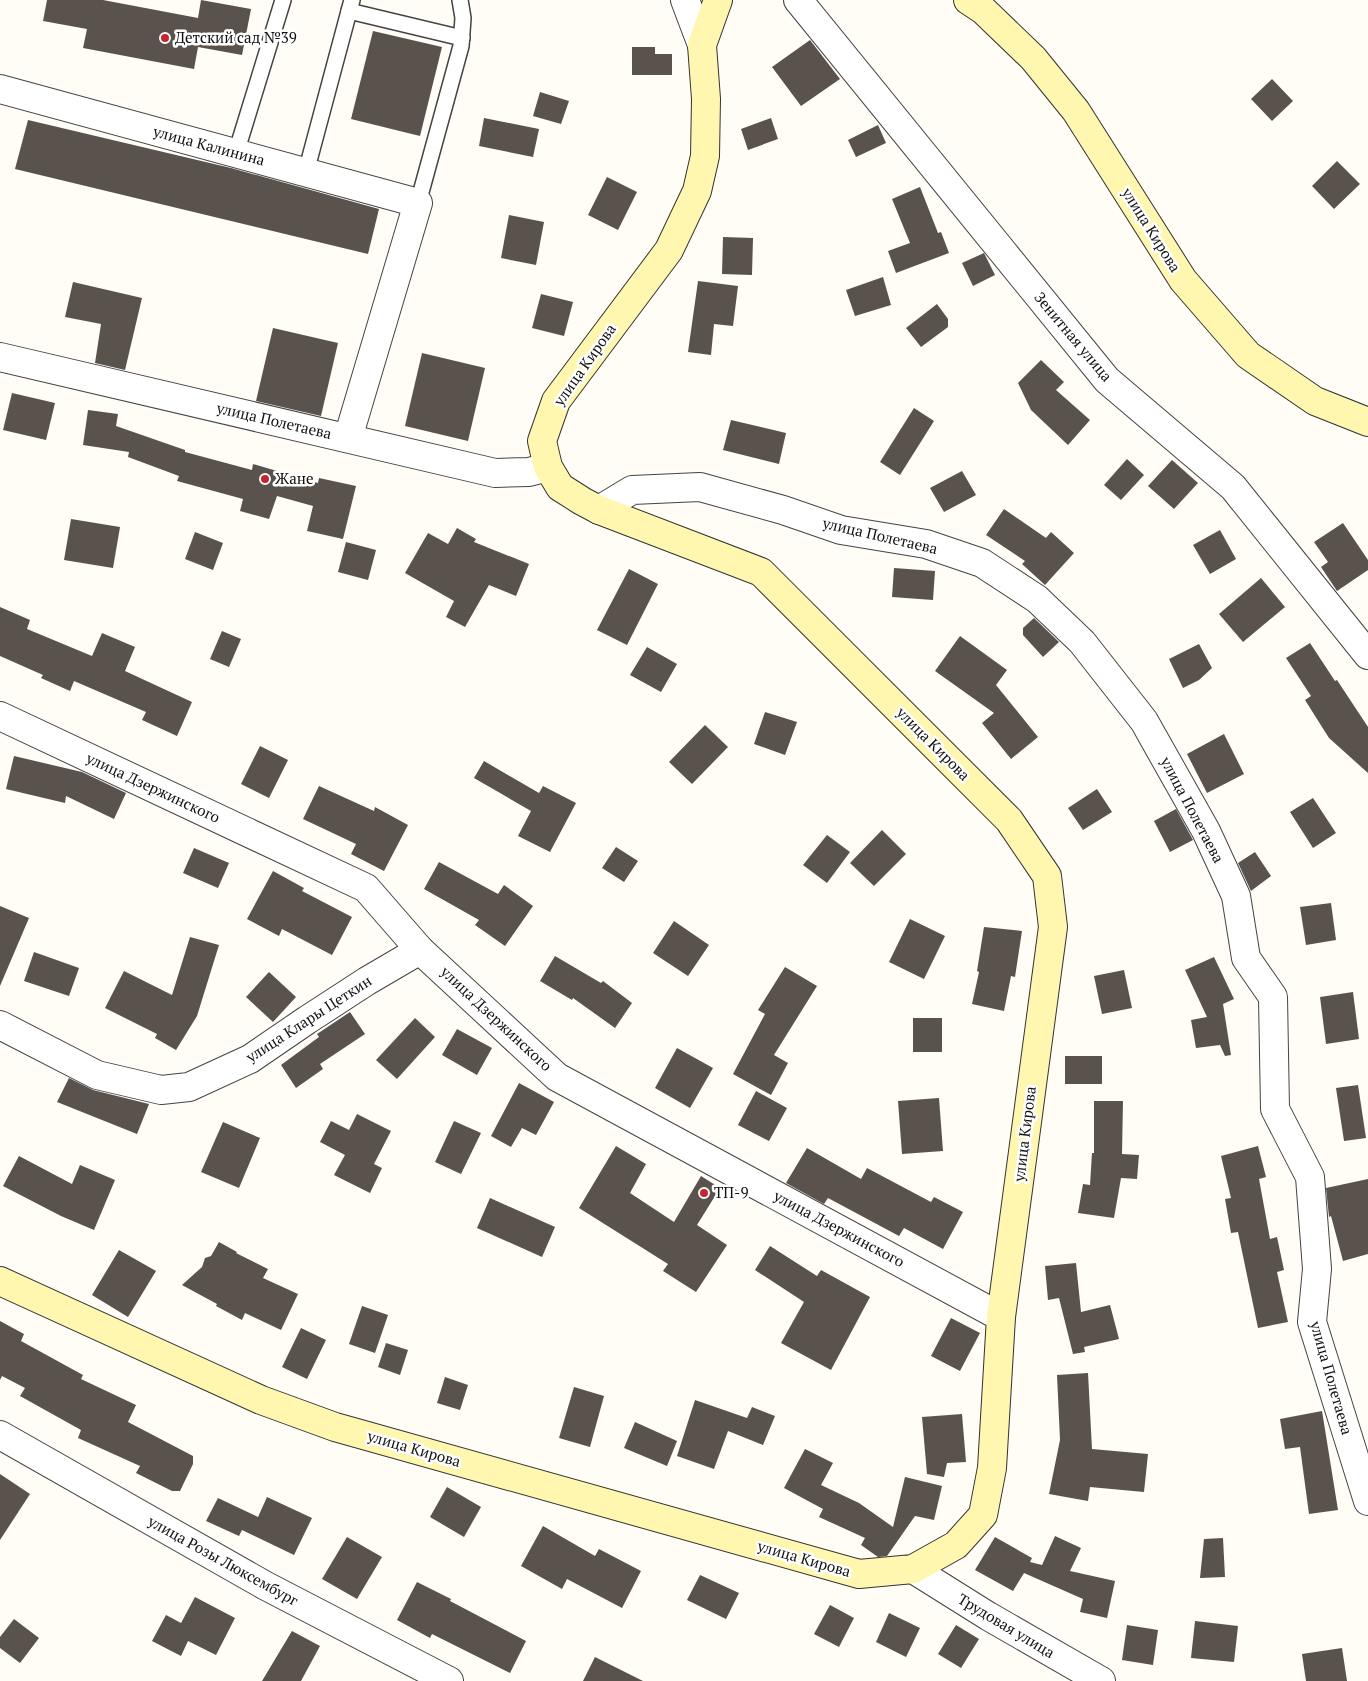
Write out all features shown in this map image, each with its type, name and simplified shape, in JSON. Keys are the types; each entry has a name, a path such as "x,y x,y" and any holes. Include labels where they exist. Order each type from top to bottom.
{"main road":[{"name":"улица Кирова","path":"0,1281 261,1400 335,1427 859,1574 913,1568 956,1544 983,1515 992,1468 1001,1317 1052,927 1047,876 1009,820 761,572 582,502 560,486 548,467 542,441 556,401 669,250 697,191 705,156 706,99 702,45 718,0"},
{"name":"улица Кирова","path":"968,0 983,10 1033,58 1076,111 1183,280 1248,354 1315,401 1368,422"}],"street":[{"path":"684,0 702,45"},
{"name":"Зенитная улица","path":"798,0 1107,380 1233,487 1368,655"},
{"name":"улица Калинина","path":"0,89 418,202"},
{"path":"348,438 418,202"},
{"name":"улица Полетаева","path":"0,357 495,473 529,472 548,467"},
{"name":"улица Полетаева","path":"599,510 632,490 700,487 783,510 841,530 926,544 982,563 1037,599 1082,642 1144,721 1206,831 1236,896 1246,958 1274,997 1275,1109 1310,1176 1317,1269 1312,1322 1368,1500"},
{"name":"улица Дзержинского","path":"0,716 366,888 420,950 557,1076 1001,1317"},
{"name":"улица Клары Цеткин","path":"0,1025 98,1075 161,1090 189,1086 250,1059 367,981 420,950"},
{"name":"улица Розы Люксембург","path":"0,1435 266,1586 449,1681"},
{"name":"Трудовая улица","path":"913,1568 988,1616 1101,1681"}],"lane":[{"path":"236,153 284,0"},
{"path":"418,202 461,46 463,18 460,0"},
{"path":"306,172 351,6 462,38"}],"building":[{"name":"Детский сад №39","path":"47,0 103,0 198,18 201,0 251,9 242,55 198,47 194,69 83,48 87,29 43,21"},
{"path":"373,31 442,47 420,136 351,119"},
{"path":"810,40 840,79 801,106 772,67"},
{"path":"632,47 655,47 655,54 672,54 672,75 632,75"},
{"path":"1272,79 1293,101 1272,121 1251,99"},
{"path":"540,92 569,101 561,124 533,116"},
{"path":"484,118 539,129 533,157 479,146"},
{"path":"771,118 778,139 748,150 741,129"},
{"path":"28,120 231,168 379,209 368,254 15,169"},
{"path":"878,125 886,143 856,157 848,140"},
{"path":"1337,161 1360,184 1334,209 1312,186"},
{"path":"607,177 637,192 618,230 588,215"},
{"path":"920,187 938,233 941,232 949,253 896,273 888,251 910,243 892,199"},
{"path":"509,215 544,222 536,265 501,258"},
{"path":"723,237 753,238 752,275 722,274"},
{"path":"984,253 995,275 973,286 962,263"},
{"path":"883,277 891,305 855,316 846,290"},
{"path":"698,281 738,286 733,326 714,324 711,355 688,352"},
{"path":"73,282 142,298 125,370 95,363 101,324 65,317"},
{"path":"541,294 573,302 564,336 532,328"},
{"path":"937,304 948,319 948,327 921,347 906,328"},
{"path":"273,328 338,343 321,416 256,401"},
{"path":"422,353 485,368 468,441 405,426"},
{"path":"1041,360 1064,382 1056,390 1090,420 1068,445 1031,410 1018,383"},
{"path":"12,393 55,403 46,440 3,430"},
{"path":"914,408 934,421 900,475 880,462"},
{"path":"88,410 118,414 116,426 185,450 185,452 252,470 253,464 318,483 319,478 356,486 343,539 307,531 313,506 277,496 269,519 240,511 243,499 177,481 179,476 128,457 129,452 83,445"},
{"path":"731,420 786,433 779,464 723,450"},
{"path":"1127,459 1144,475 1121,500 1104,485"},
{"path":"1172,460 1198,483 1174,509 1148,486"},
{"path":"962,471 976,495 944,512 930,488"},
{"path":"1004,509 1046,538 1051,532 1074,553 1045,585 1022,564 1025,561 986,535"},
{"path":"71,519 120,527 113,568 64,560"},
{"path":"1343,523 1368,560 1368,570 1337,591 1321,567 1328,562 1314,542"},
{"path":"457,528 476,539 474,542 529,564 516,596 489,585 465,627 446,617 454,601 405,573 428,533 448,544"},
{"path":"1220,530 1236,559 1210,574 1193,545"},
{"path":"195,532 223,543 213,570 185,559"},
{"path":"346,542 376,550 368,580 338,572"},
{"path":"894,568 935,571 933,600 892,597"},
{"path":"629,569 658,584 627,645 597,630"},
{"path":"1261,578 1285,607 1243,642 1219,614"},
{"path":"0,607 30,620 27,629 92,656 102,633 135,647 125,671 192,702 177,736 142,720 146,712 74,681 70,691 41,678 43,675 0,656"},
{"path":"1034,618 1059,642 1043,657 1023,635 1023,628"},
{"path":"222,631 241,639 229,667 210,659"},
{"path":"960,636 1007,670 996,685 1038,737 1011,759 982,723 994,713 935,671"},
{"path":"1310,643 1368,727 1368,773 1329,738 1305,700 1311,696 1286,658"},
{"path":"1199,644 1212,668 1199,680 1183,688 1169,659"},
{"path":"647,647 677,664 661,692 630,675"},
{"path":"765,712 797,722 785,755 754,744"},
{"path":"705,725 728,747 692,784 669,762"},
{"path":"1224,734 1244,774 1207,793 1187,754"},
{"path":"260,746 288,760 269,798 241,784"},
{"path":"14,756 82,772 126,793 114,819 66,796 65,803 6,789"},
{"path":"484,761 539,793 543,786 576,803 550,852 518,836 531,811 474,778"},
{"path":"319,786 374,811 375,807 408,825 384,871 351,854 356,844 303,819"},
{"path":"1097,789 1112,812 1083,830 1068,808"},
{"path":"1313,798 1336,833 1313,848 1290,812"},
{"path":"1176,809 1193,840 1170,852 1154,821"},
{"path":"882,830 906,854 874,886 850,863"},
{"path":"827,835 850,852 827,883 803,865"},
{"path":"616,847 638,861 624,882 602,868"},
{"path":"194,848 229,863 218,888 183,873"},
{"path":"1255,852 1271,876 1251,891 1238,863"},
{"path":"439,862 498,894 504,885 533,906 505,946 475,925 479,920 424,889"},
{"path":"273,871 304,888 302,891 352,917 332,955 282,929 279,936 247,919"},
{"path":"1331,903 1336,940 1306,945 1300,907"},
{"path":"0,906 29,918 0,986"},
{"path":"910,919 945,936 924,979 889,962"},
{"path":"674,921 709,945 688,976 653,953"},
{"path":"984,927 1022,931 1015,977 1011,976 1004,1011 972,1004 979,972 977,971"},
{"path":"190,937 219,945 197,1016 176,1050 155,1038 157,1034 105,1008 124,971 172,995"},
{"path":"34,952 79,968 69,996 24,981"},
{"path":"555,956 601,983 603,981 632,1003 615,1028 573,998 572,1000 540,981"},
{"path":"1214,957 1234,999 1223,1004 1231,1055 1225,1056 1220,1045 1196,1048 1191,1020 1207,1017 1185,970"},
{"path":"785,967 817,986 774,1055 788,1063 771,1095 733,1074 765,1014 758,1010"},
{"path":"1124,970 1132,1008 1102,1014 1094,976"},
{"path":"269,972 296,997 273,1022 246,997"},
{"path":"1353,992 1359,1039 1326,1044 1320,997"},
{"path":"350,1012 365,1034 320,1064 323,1069 296,1088 281,1065 319,1037 317,1034"},
{"path":"415,1018 435,1037 397,1079 376,1060"},
{"path":"913,1018 942,1018 942,1052 913,1052"},
{"path":"457,1029 492,1048 477,1075 442,1055"},
{"path":"677,1048 713,1068 690,1108 655,1088"},
{"path":"1065,1056 1102,1056 1102,1084 1065,1084"},
{"path":"69,1078 93,1090 149,1104 137,1134 57,1102"},
{"path":"519,1083 554,1102 536,1135 522,1128 511,1147 491,1136"},
{"path":"1358,1085 1366,1138 1344,1141 1336,1088"},
{"path":"756,1091 787,1108 769,1141 738,1125"},
{"path":"939,1098 943,1151 902,1154 898,1101"},
{"path":"1094,1101 1123,1101 1122,1154 1139,1155 1137,1179 1121,1178 1114,1218 1078,1213 1083,1184 1090,1185 1092,1153 1094,1153"},
{"path":"357,1114 391,1131 374,1164 382,1168 370,1193 334,1175 345,1155 320,1142 331,1121 349,1130"},
{"path":"454,1121 481,1133 461,1174 435,1162"},
{"path":"223,1122 260,1138 239,1188 201,1172"},
{"path":"616,1146 646,1164 630,1193 674,1222 701,1176 720,1188 697,1225 727,1245 696,1292 663,1271 668,1264 579,1208"},
{"path":"1258,1146 1266,1177 1259,1179 1270,1239 1277,1237 1284,1270 1277,1272 1288,1322 1258,1328 1238,1232 1231,1233 1225,1199 1231,1198 1221,1156"},
{"path":"807,1148 861,1179 867,1168 931,1202 934,1197 963,1212 943,1249 904,1228 899,1236 828,1198 824,1204 786,1183"},
{"path":"19,1156 72,1184 80,1165 115,1180 94,1230 61,1216 3,1186"},
{"path":"1368,1179 1368,1254 1343,1261 1331,1216 1329,1217 1326,1188"},
{"path":"490,1198 555,1227 542,1257 477,1228"},
{"path":"219,1242 268,1269 263,1278 298,1294 281,1330 245,1313 242,1320 182,1285 202,1267 205,1258 211,1256"},
{"path":"770,1246 817,1276 821,1270 870,1297 831,1370 781,1343 804,1302 755,1270"},
{"path":"119,1250 156,1271 128,1317 92,1295"},
{"path":"1076,1263 1081,1312 1110,1305 1119,1339 1084,1347 1085,1352 1073,1354 1059,1298 1048,1300 1045,1266"},
{"path":"362,1306 388,1315 375,1353 349,1344"},
{"path":"951,1318 980,1333 960,1371 931,1356"},
{"path":"0,1321 24,1334 21,1341 83,1375 81,1379 136,1405 128,1422 193,1456 193,1464 180,1491 172,1491 136,1473 140,1466 78,1438 81,1430 20,1396 25,1388 2,1376 0,1380"},
{"path":"301,1328 326,1340 307,1379 282,1367"},
{"path":"386,1343 408,1350 400,1375 378,1367"},
{"path":"1088,1373 1092,1449 1148,1454 1144,1492 1090,1487 1088,1501 1049,1494 1060,1440 1057,1375"},
{"path":"445,1377 468,1385 460,1410 437,1403"},
{"path":"574,1387 604,1396 590,1447 559,1438"},
{"path":"695,1400 747,1418 752,1407 775,1416 763,1445 728,1431 714,1469 677,1456"},
{"path":"1322,1411 1338,1510 1309,1514 1300,1447 1285,1449 1280,1419"},
{"path":"962,1414 966,1462 947,1463 944,1477 927,1474 922,1417"},
{"path":"635,1422 677,1441 667,1466 624,1448"},
{"path":"805,1449 833,1463 821,1485 859,1503 893,1527 905,1477 942,1486 934,1520 915,1516 887,1556 878,1557 861,1545 865,1538 819,1517 823,1509 784,1488"},
{"path":"0,1474 30,1494 0,1540"},
{"path":"447,1487 481,1507 464,1537 430,1517"},
{"path":"267,1497 312,1518 294,1555 242,1530 239,1536 206,1521 218,1498 258,1517"},
{"path":"543,1526 595,1556 599,1549 641,1571 622,1608 567,1579 562,1589 521,1566"},
{"path":"1055,1536 1081,1548 1070,1571 1115,1581 1107,1618 1080,1612 1083,1599 1024,1573 1013,1591 975,1570 995,1537 1032,1558 1030,1562 1042,1565"},
{"path":"347,1537 382,1557 357,1599 322,1579"},
{"path":"1223,1538 1225,1577 1200,1578 1204,1539"},
{"path":"700,1575 739,1593 726,1619 687,1600"},
{"path":"417,1582 526,1641 510,1673 432,1634 430,1638 397,1620"},
{"path":"195,1597 235,1618 216,1655 188,1641 181,1656 152,1641 166,1615 181,1623"},
{"path":"830,1605 854,1618 839,1647 814,1634"},
{"path":"889,1613 920,1628 906,1657 876,1642"},
{"path":"14,1619 39,1638 20,1663 0,1648 0,1637"},
{"path":"1195,1621 1238,1626 1234,1662 1191,1658"},
{"path":"956,1625 979,1639 961,1668 938,1654"},
{"path":"1127,1625 1158,1630 1153,1665 1122,1660"},
{"path":"292,1631 320,1646 301,1681 262,1681"},
{"path":"1342,1648 1347,1681 1306,1681 1302,1654"},
{"path":"595,1657 643,1681 583,1681"}],"place":[{"name":"Детский сад №39","path":"165,38"},
{"name":"Жане","path":"265,479"},
{"name":"ТП-9","path":"704,1193"}]}
